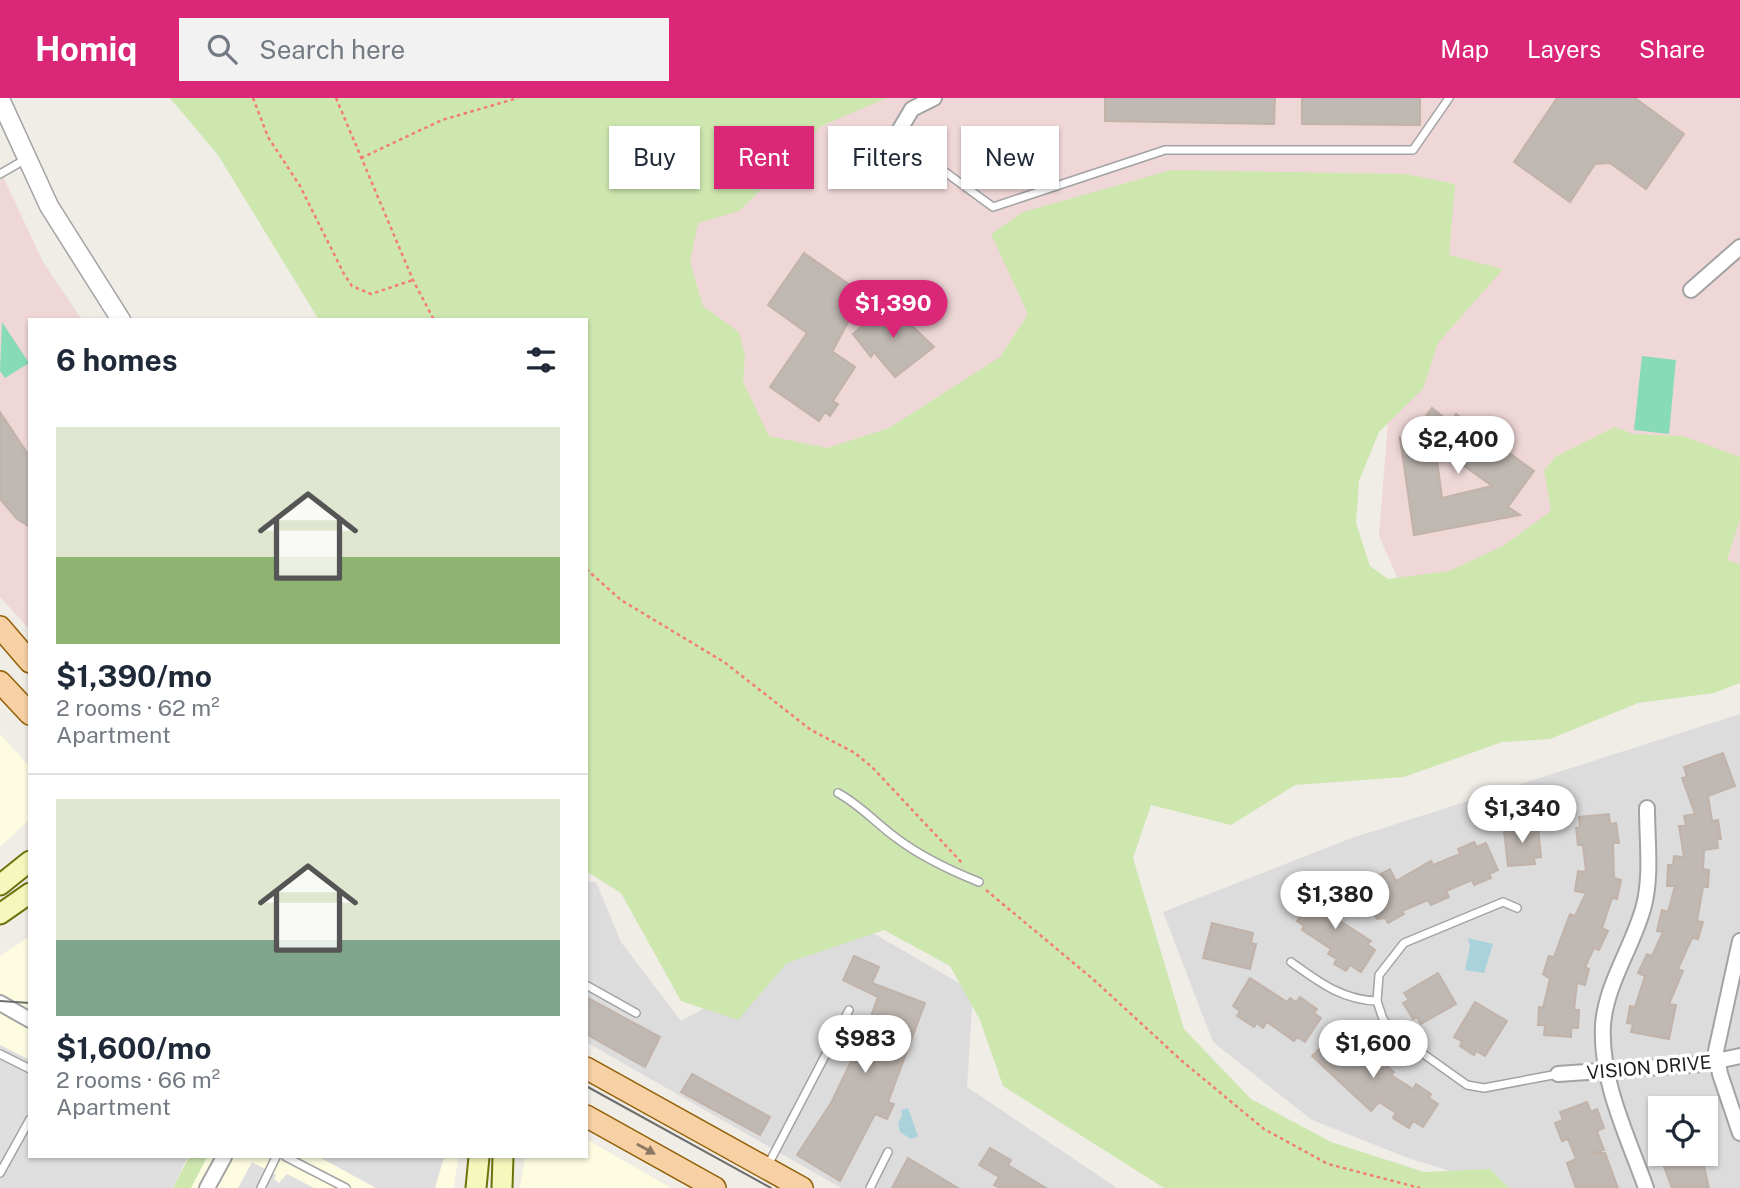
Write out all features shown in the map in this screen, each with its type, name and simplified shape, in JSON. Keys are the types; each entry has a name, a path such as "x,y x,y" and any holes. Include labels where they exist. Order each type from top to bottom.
{"main road":[{"path":"0,627 28,660"},
{"path":"0,682 28,711"},
{"path":"0,885 28,863"},
{"path":"0,914 28,894"},
{"path":"588,1069 802,1188"},
{"path":"588,1117 715,1188"},
{"path":"477,1188 479,1158"},
{"path":"502,1188 503,1158"}],"street":[{"path":"902,126 912,109 934,98"},
{"path":"0,99 48,206 120,318"},
{"path":"1691,290 1740,247"},
{"path":"1646,1188 1605,1072 1603,1025 1606,1003 1644,908 1648,867 1647,808"},
{"path":"1740,941 1717,1043 1717,1062 1740,1133"},
{"path":"0,1003 28,1019"},
{"name":"VISION DRIVE","path":"1558,1074 1717,1062 1740,1056"},
{"path":"207,1188 223,1158"}],"lane":[{"path":"947,173 993,207 1165,150 1413,150 1449,98"},
{"path":"0,174 27,158"},
{"path":"838,793 853,801 895,837 942,868 979,882"},
{"path":"1517,908 1503,902 1404,943 1379,975 1377,1001 1383,1019 1394,1033 1467,1085 1484,1088 1558,1074"},
{"path":"1291,962 1334,992 1358,1000 1377,1001"},
{"path":"588,986 636,1013"},
{"path":"766,1169 849,1010"},
{"path":"0,1054 28,1068"},
{"path":"0,1173 28,1123"},
{"path":"870,1188 888,1152"},
{"path":"261,1188 276,1158"},
{"path":"288,1158 346,1188"}],"path":[{"path":"253,98 268,137 300,186 352,286 371,294 413,280"},
{"path":"336,98 413,280 433,318"},
{"path":"361,158 442,120 518,98"},
{"path":"588,571 621,600 724,662 811,730 855,754 872,767 979,882 1264,1129 1328,1164 1420,1188"}],"shaded area":[{"path":"841,98 1740,98 1740,601 1551,536 1402,588 1379,536 1391,385 1048,339 989,416 760,481 670,217 714,186 714,189 814,189 814,126 801,126"},
{"path":"0,170 43,262 81,318 28,318 28,628 0,597"},
{"path":"1740,714 1740,1188 1506,1188 1408,1158 1312,1120 1213,1042 1163,912 1349,839"},
{"path":"0,734 28,765 28,821 0,847"},
{"path":"588,882 596,882 621,942 681,1021 811,949 871,932 973,991 967,1087 1117,1188 841,1188 588,1043"},
{"path":"28,937 28,1158 458,1158 454,1188 0,1188 0,956"},
{"path":"0,1045 28,1059 28,1158 188,1158 173,1188 0,1188"},
{"path":"588,1140 671,1188 520,1188 525,1158 588,1158"},
{"path":"321,1158 444,1158 435,1188 376,1188"},
{"path":"252,1162 276,1175 274,1179 279,1183 287,1174 314,1188 238,1188"}],"green space":[{"path":"170,98 887,98 819,127 814,133 814,126 714,126 714,189 761,189 739,211 698,223 690,262 703,306 739,332 745,356 743,382 769,436 827,448 889,428 1000,357 1028,314 991,234 1023,212 1172,170 1406,174 1455,184 1449,255 1503,269 1438,343 1423,389 1379,432 1359,481 1356,523 1370,566 1388,579 1449,571 1503,546 1551,511 1544,471 1555,457 1615,427 1633,434 1683,436 1740,457 1740,519 1727,560 1740,564 1740,683 1714,693 1638,703 1550,739 1502,742 1404,777 1295,785 1231,825 1151,805 1133,858 1184,1029 1251,1099 1331,1142 1424,1172 1490,1169 1509,1188 1164,1188 1003,1086 980,1020 950,966 884,930 787,963 738,1020 681,1001 621,893 588,872 588,318 318,318 218,155"},
{"path":"2,322 28,364 5,378 0,371"},
{"path":"1642,356 1676,360 1669,434 1634,430"},
{"path":"188,1158 206,1158 191,1188 173,1188"}],"water":[{"path":"1468,938 1493,944 1484,973 1465,970 1470,946"},
{"path":"908,1108 918,1136 911,1139 900,1132 898,1124 901,1110"}],"building":[{"path":"1105,98 1275,98 1274,124 1105,121"},
{"path":"1302,98 1420,98 1420,125 1302,124"},
{"path":"1557,98 1635,98 1684,134 1646,189 1610,163 1595,164 1570,202 1514,162"},
{"path":"804,253 863,294 831,354 833,352 855,367 833,401 838,404 830,416 825,412 819,421 770,387 807,333 768,305"},
{"path":"886,304 895,315 907,307 913,316 908,322 934,347 895,377 874,352 871,357 853,334"},
{"path":"1432,408 1450,422 1456,414 1534,471 1508,507 1520,515 1414,535 1400,438 1406,443","holes":["1435,445 1492,486 1442,498"]},
{"path":"0,412 28,454 28,526 17,519 0,499"},
{"path":"1723,753 1735,786 1708,796 1712,821 1718,820 1721,839 1717,839 1718,848 1704,850 1703,869 1709,870 1708,887 1703,887 1697,921 1703,922 1698,939 1692,938 1678,969 1683,971 1669,1004 1676,1005 1669,1039 1631,1032 1633,1024 1627,1023 1630,1006 1635,1007 1645,976 1638,973 1647,954 1652,956 1663,932 1657,931 1662,910 1668,912 1675,886 1667,886 1668,865 1673,865 1674,856 1684,857 1679,826 1686,826 1684,816 1695,814 1682,778 1687,777 1684,767"},
{"path":"1609,814 1610,824 1616,823 1619,843 1613,843 1614,878 1621,880 1617,899 1612,898 1602,928 1608,931 1599,950 1594,948 1585,967 1589,969 1585,985 1577,983 1574,1010 1579,1010 1578,1028 1571,1028 1571,1037 1544,1035 1545,1025 1538,1025 1539,1007 1543,1008 1550,979 1543,974 1549,956 1554,957 1570,914 1575,916 1586,893 1575,891 1578,871 1586,872 1583,845 1578,845 1576,828 1580,827 1579,817"},
{"path":"1529,823 1530,829 1538,828 1541,857 1534,858 1535,864 1508,866 1504,831 1513,830 1512,825"},
{"path":"1474,842 1477,847 1486,843 1498,870 1489,874 1491,878 1474,885 1472,880 1446,891 1449,897 1431,905 1428,900 1402,911 1404,914 1388,923 1385,918 1377,919 1358,886 1390,869 1396,881 1431,861 1433,865 1460,854 1458,849"},
{"path":"1319,887 1350,906 1340,921 1371,941 1367,944 1375,950 1361,972 1350,965 1346,971 1334,964 1337,959 1328,954 1331,949 1302,930 1304,926 1297,921"},
{"path":"1212,923 1253,933 1251,943 1256,944 1250,969 1203,958"},
{"path":"854,956 879,967 872,983 925,1003 888,1102 894,1104 887,1119 875,1114 840,1181 797,1155 831,1103 864,1035 878,997 843,980"},
{"path":"1438,973 1456,1004 1421,1024 1417,1017 1413,1019 1403,1003 1409,1000 1404,993"},
{"path":"1250,978 1287,1002 1290,998 1296,1002 1300,997 1317,1009 1314,1013 1321,1018 1305,1042 1297,1037 1294,1041 1267,1022 1263,1028 1257,1023 1254,1027 1237,1016 1240,1011 1233,1006"},
{"path":"588,998 660,1037 645,1067 588,1035"},
{"path":"1475,1002 1507,1021 1485,1056 1476,1051 1474,1055 1460,1046 1462,1041 1454,1037"},
{"path":"1340,1029 1346,1035 1351,1031 1394,1072 1391,1075 1413,1089 1416,1084 1431,1094 1429,1098 1438,1104 1423,1127 1413,1121 1409,1128 1393,1118 1396,1113 1379,1102 1371,1111 1312,1056"},
{"path":"692,1074 770,1117 760,1135 681,1092"},
{"path":"1587,1102 1591,1112 1597,1109 1604,1128 1597,1131 1604,1150 1592,1153 1605,1153 1618,1188 1576,1188 1567,1163 1576,1159 1568,1139 1562,1141 1555,1123 1563,1120 1560,1112"},
{"path":"990,1148 1011,1160 1008,1165 1046,1188 1001,1188 994,1185 999,1177 979,1165"},
{"path":"908,1158 958,1188 892,1188"},
{"path":"1664,1166 1704,1166 1709,1188 1672,1188"}],"tram line":[{"path":"0,1001 28,1003"},
{"path":"588,1087 771,1188"}]}
